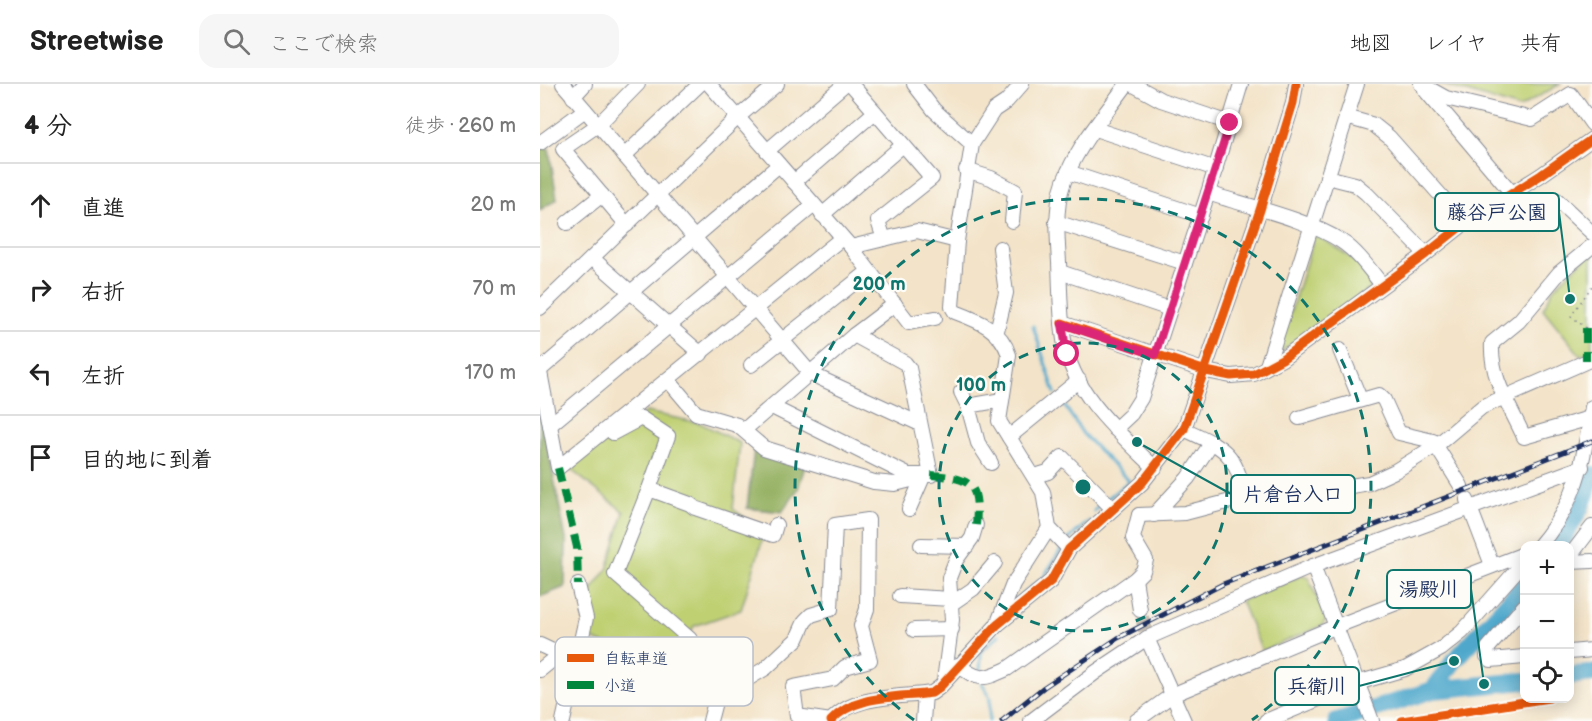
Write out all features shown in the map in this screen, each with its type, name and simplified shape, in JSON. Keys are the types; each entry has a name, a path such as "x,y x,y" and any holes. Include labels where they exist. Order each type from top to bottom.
{"street":[{"path":"563,84 810,374 920,424"},
{"path":"573,97 585,84"},
{"path":"627,225 563,149 598,125 638,84"},
{"path":"624,156 700,84"},
{"path":"709,84 847,242 909,323 935,318"},
{"path":"540,308 738,117 777,84"},
{"path":"767,151 845,84"},
{"path":"851,84 932,178 878,221 884,239"},
{"path":"914,84 934,110 972,144"},
{"path":"997,625 1013,584 1049,528 1048,509 1035,476 999,421 1009,355 1006,344 988,324 955,312 952,307 957,241 966,170 972,144 994,110 1006,102 1022,84"},
{"path":"1127,84 1068,172 1060,196 1056,222 1062,324 1067,354 1079,381 1115,429 1155,468"},
{"path":"1132,84 1161,100 1230,123"},
{"path":"1115,429 1131,414 1141,398 1216,169 1241,84"},
{"path":"753,676 766,668 797,639 805,621 811,615 831,609 835,525 868,520 867,609 861,626 870,660 845,667 833,679 793,687 797,716 831,721 838,713 863,702 932,693 997,625 1051,581 1069,549 1108,504 1125,498 1155,468 1184,429 1206,371 1260,210 1296,84"},
{"path":"1267,366 1357,84"},
{"path":"1420,84 1446,98 1532,119 1571,94 1592,124"},
{"path":"1420,84 1511,192"},
{"path":"540,142 585,110"},
{"path":"794,182 875,112"},
{"path":"1346,117 1374,125 1389,137 1465,223"},
{"path":"1095,129 1216,169"},
{"path":"1062,324 1206,371 1231,376 1254,374 1282,359 1465,223 1541,175 1592,139"},
{"path":"550,425 728,277 903,145"},
{"path":"779,165 540,371 558,468 756,310 847,242 884,239 918,231 957,241"},
{"path":"966,170 991,178 1015,191 1012,221"},
{"path":"1068,172 1201,216"},
{"path":"1327,177 1355,184 1426,254"},
{"path":"1208,193 1310,227 1341,241 1362,259 1382,285"},
{"path":"567,223 602,195"},
{"path":"1557,200 1592,234"},
{"path":"1056,222 1185,263"},
{"path":"1543,541 1567,508 1582,467 1591,412 1524,437 1491,362 1492,343 1519,321 1559,273 1592,246"},
{"path":"996,335 1006,293 1000,248"},
{"path":"592,258 702,354"},
{"path":"751,365 869,271"},
{"path":"1059,272 1170,309"},
{"path":"744,430 854,335 895,304"},
{"path":"669,381 696,414 737,425 764,448 873,482 895,484 931,475 909,368 905,363 854,335"},
{"path":"1340,350 1360,399"},
{"path":"1139,515 1185,513 1246,497 1302,494 1369,483 1395,471 1437,445 1482,407 1592,359"},
{"path":"1009,437 1079,381"},
{"path":"961,392 968,406 978,443 991,463"},
{"path":"1299,418 1379,395 1384,400 1399,433 1433,441 1461,486"},
{"path":"968,406 1002,400"},
{"path":"772,407 908,475 923,477"},
{"path":"597,437 602,443 615,432 641,418 668,436 615,574 688,637"},
{"path":"1184,429 1212,442 1231,455 1238,468 1246,497"},
{"path":"1154,515 1188,478 1212,442"},
{"path":"1035,476 1048,472 1062,457 1108,504"},
{"path":"1031,721 1096,672 1147,639 1313,566 1468,503 1582,467"},
{"path":"909,508 923,477"},
{"path":"649,489 690,504 694,508 773,535 776,525"},
{"path":"1125,498 1139,515"},
{"path":"1468,503 1492,565"},
{"path":"958,665 973,677 988,678 1006,669 1135,579 1143,571 1146,560 1133,538 1139,515"},
{"path":"944,683 952,629 950,578 956,560 967,546 976,525"},
{"path":"1574,550 1592,527"},
{"path":"1049,528 1069,549"},
{"path":"921,545 967,546"},
{"path":"1136,721 1172,694 1337,626 1520,555"},
{"path":"1574,562 1592,561"},
{"path":"900,596 951,602 973,589 995,563"},
{"path":"1313,566 1372,721"},
{"path":"1266,721 1359,688 1405,669 1441,650 1462,632 1520,567"},
{"path":"1135,579 1140,610"},
{"path":"578,585 586,618 582,637"},
{"path":"1520,611 1488,648 1487,656 1491,660 1520,657"},
{"path":"914,630 952,629"},
{"path":"1147,639 1184,721"},
{"path":"540,645 555,651"},
{"path":"1574,652 1592,650"},
{"path":"540,670 555,658"},
{"path":"923,721 925,694"},
{"path":"563,721 566,706"},
{"path":"710,721 714,706"}],"path":[{"path":"1586,328 1570,316 1592,286"}],"green space":[{"path":"1441,84 1560,84 1519,108"},
{"path":"540,148 549,149 557,199 540,210"},
{"path":"1315,235 1340,250 1358,265 1370,280 1371,288 1277,354"},
{"path":"1592,252 1592,352 1580,355 1543,309 1554,288"},
{"path":"540,409 566,539 565,587 540,597"},
{"path":"646,412 700,423 740,443 733,509 765,532 741,610 694,626 688,637 589,637 594,621 589,594 607,570 624,512 569,468"},
{"path":"754,450 805,466 798,489 782,512 747,508"},
{"path":"1303,575 1308,577 1326,619 1322,626 1262,651 1241,601"}],"waterway":[{"path":"1033,326 1055,393"},
{"path":"1061,400 1083,434 1129,481 1107,499"},
{"path":"1562,541 1580,509 1592,475"},
{"path":"1094,511 1102,503"},
{"path":"1068,540 1089,521"},
{"path":"1011,604 1043,578 1062,548"},
{"path":"1433,690 1454,661 1520,589"},
{"path":"980,673 981,652 999,635"},
{"path":"1574,675 1592,673"},
{"path":"1337,721 1433,690 1520,681"},
{"path":"982,683 990,698 989,721"}],"tunnel":[{"path":"1142,617 1147,638"}],"railway":[{"path":"1002,721 1044,687 1118,638 1223,584 1592,441"}],"marked path":[{"path":"1586,328 1586,360"},
{"path":"558,468 577,547 578,585"},
{"path":"931,475 955,478 970,485 976,500 976,525"}],"cycle path":[{"path":"831,721 841,712 864,702 932,693 940,687 997,625 1051,581 1069,549 1142,483 1184,429 1260,210 1293,103 1296,84"},
{"path":"1062,323 1206,371 1231,376 1254,374 1282,359 1465,223 1541,175 1592,139"},
{"path":"1402,721 1520,703"}],"place":[{"name":"藤谷戸公園","path":"1570,299"},
{"name":"片倉台入口","path":"1137,442"},
{"name":"兵衛川","path":"1454,661"},
{"name":"湯殿川","path":"1484,684"}],"route":[{"path":"1067,354 1062,324 1155,355 1230,123"}]}
